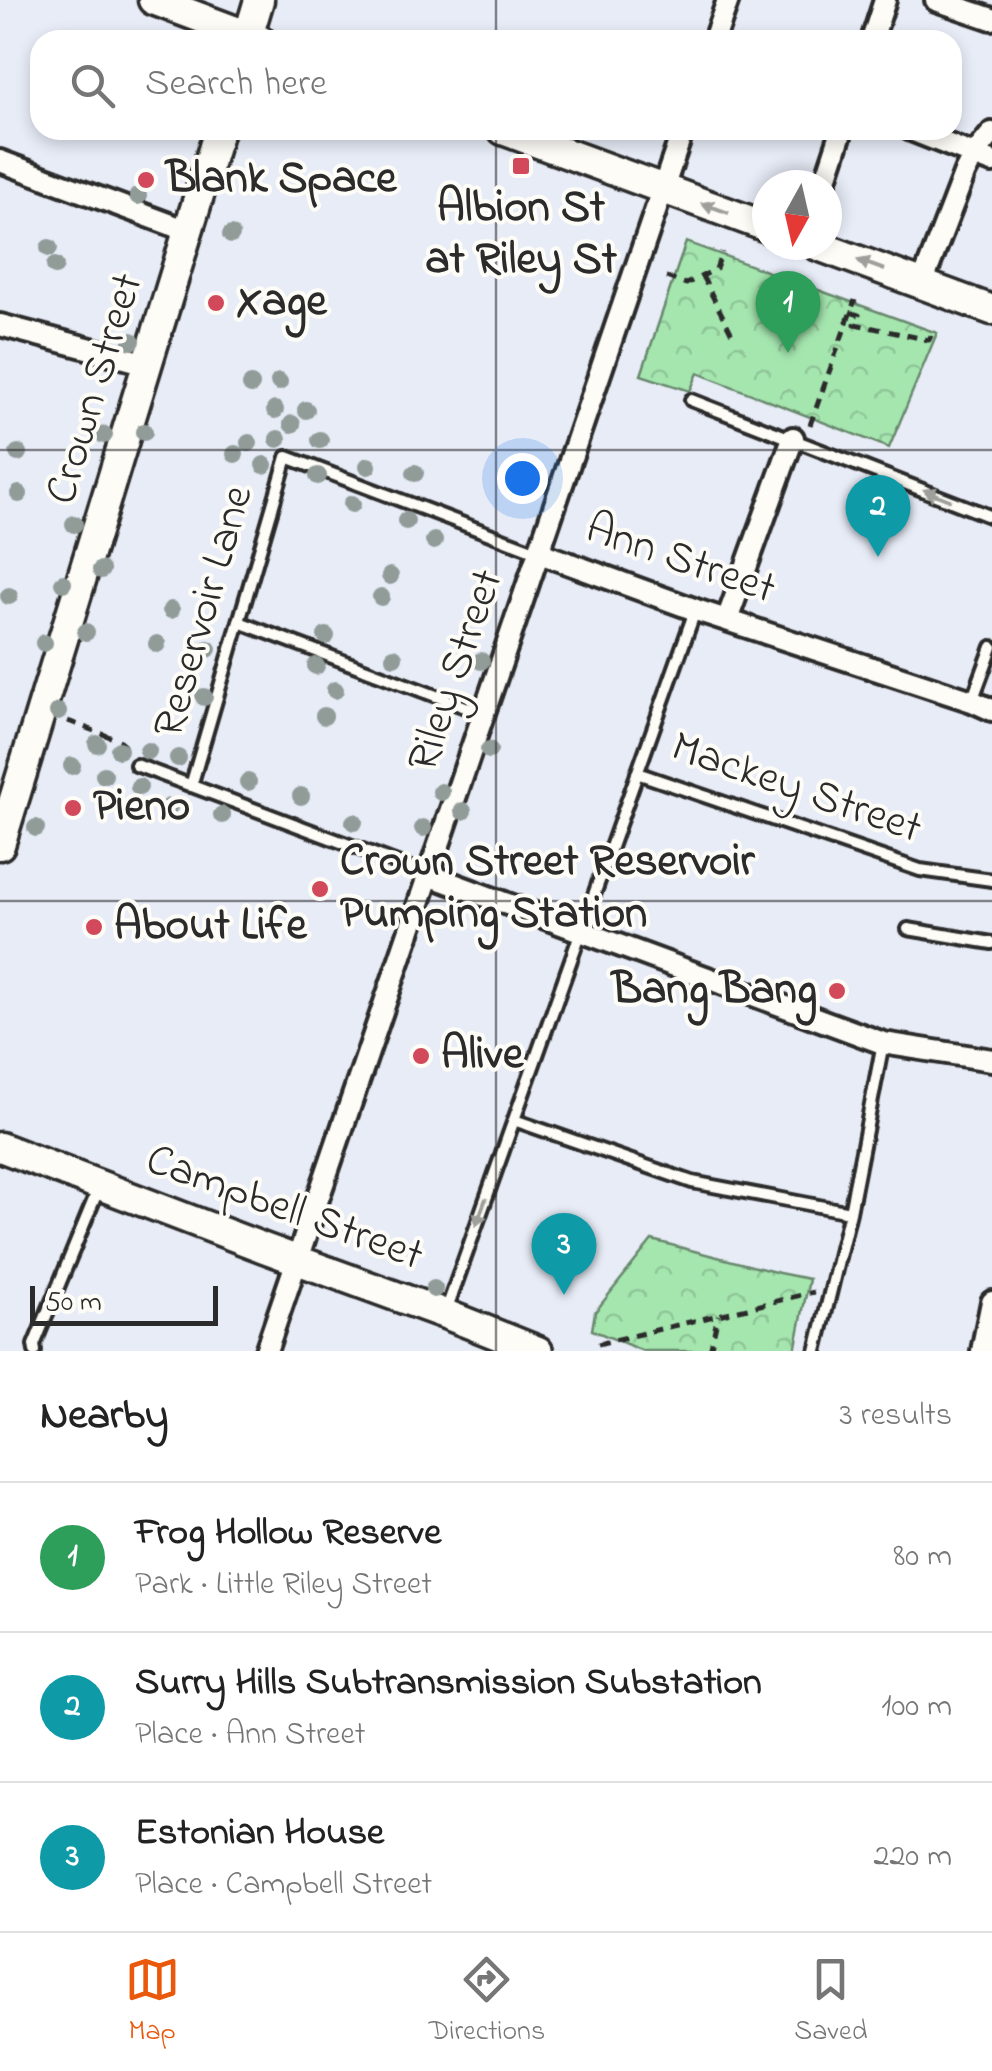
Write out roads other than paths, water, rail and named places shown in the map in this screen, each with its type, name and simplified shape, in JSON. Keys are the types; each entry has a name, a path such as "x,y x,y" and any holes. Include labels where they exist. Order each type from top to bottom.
{"street":[{"path":"153,0 230,30"},
{"path":"253,30 259,0"},
{"path":"718,30 728,0"},
{"path":"875,30 885,0"},
{"path":"936,0 992,19"},
{"path":"922,284 965,172 983,158 992,132"},
{"name":"Crown Street","path":"0,846 216,140"},
{"path":"530,140 752,222"},
{"name":"Riley Street","path":"266,1351 680,140"},
{"path":"829,170 839,140"},
{"path":"937,140 983,158"},
{"path":"0,162 188,231"},
{"path":"842,255 992,310"},
{"path":"0,325 148,364"},
{"path":"726,620 798,440"},
{"name":"Ann Street","path":"540,553 992,710"},
{"path":"428,875 883,1043 992,1060"},
{"name":"Campbell Street","path":"0,1147 538,1351"},
{"path":"982,1351 992,1302"}],"lane":[{"path":"691,400 992,517"},
{"name":"Ann Street","path":"287,458 540,553"},
{"name":"Reservoir Lane","path":"191,786 287,458"},
{"path":"445,1314 696,610"},
{"path":"239,622 484,714"},
{"path":"972,701 992,647"},
{"path":"136,765 428,875"},
{"name":"Mackey Street","path":"637,773 920,870 992,880"},
{"path":"908,929 992,943"},
{"path":"816,1351 850,1212 883,1043"},
{"path":"514,1120 692,1182 850,1212"},
{"path":"35,1351 34,1345 100,1186"}],"place":[{"name":"Albion St at Riley St","path":"521,166"},
{"name":"Blank Space","path":"146,180"},
{"name":"Xage","path":"216,303"},
{"name":"Frog Hollow Reserve","path":"788,353"},
{"name":"Surry Hills Subtransmission Substation","path":"878,557"},
{"name":"Pieno","path":"73,808"},
{"name":"Crown Street Reservoir Pumping Station","path":"320,889"},
{"name":"About Life","path":"94,927"},
{"name":"Bang Bang","path":"837,991"},
{"name":"Alive","path":"421,1056"},
{"name":"Estonian House","path":"564,1295"}]}
